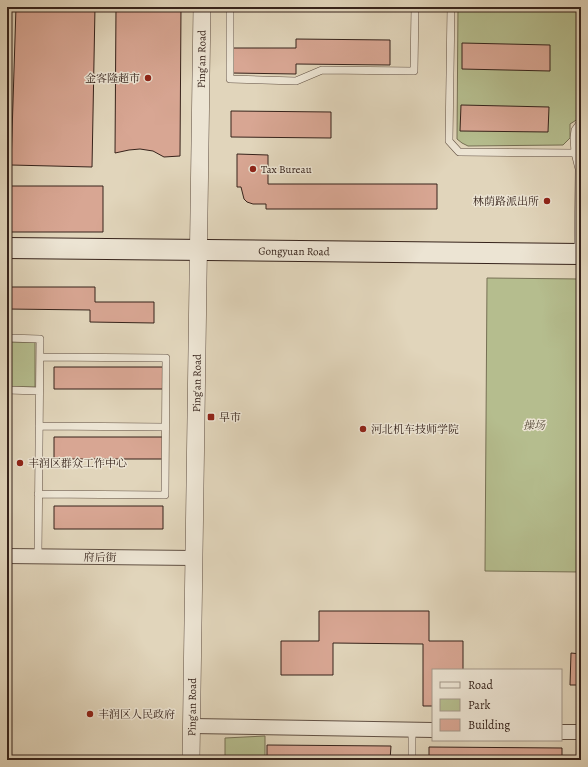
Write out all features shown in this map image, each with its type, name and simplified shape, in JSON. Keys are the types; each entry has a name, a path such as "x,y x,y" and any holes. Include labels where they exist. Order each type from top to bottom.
{"main road":[{"name":"Gongyuan Road","path":"7,248 579,254"}],"street":[{"name":"Ping'an Road","path":"191,760 202,7"},
{"name":"府后街","path":"7,556 194,558"},
{"path":"192,726 432,730"},
{"path":"562,732 581,732"}],"lane":[{"path":"230,7 230,80 296,81 322,70 414,71 415,7"},
{"path":"295,7 300,7"},
{"path":"451,7 449,141 459,152 575,153"},
{"path":"579,254 579,169 575,153 574,138 575,130 581,122"},
{"path":"7,338 40,339 38,556"},
{"path":"38,494 165,495 166,358 40,357"},
{"path":"7,390 39,391"},
{"path":"39,426 165,427"},
{"path":"412,730 412,760"}],"green space":[{"path":"458,7 581,7 581,117 570,124 570,138 563,145 468,146 457,139"},
{"name":"操场","path":"487,278 581,279 581,572 485,571"},
{"path":"7,342 35,342 35,387 7,387"},
{"path":"265,736 265,760 225,760 225,738"}],"building":[{"path":"16,7 95,7 92,167 11,165"},
{"name":"金客隆超市","path":"116,7 181,7 180,156 164,157 153,151 140,149 115,153"},
{"path":"573,7 573,10 462,8"},
{"path":"296,39 390,40 390,65 296,64 296,74 231,73 232,48 296,48"},
{"path":"462,43 550,45 550,71 462,69"},
{"path":"461,105 549,107 548,132 460,131"},
{"path":"231,111 331,112 331,138 231,137"},
{"name":"Tax Bureau","path":"237,154 268,155 268,184 437,184 437,209 266,209 266,204 253,204 247,202 244,199 241,187 237,187"},
{"path":"7,186 103,186 103,232 7,232"},
{"path":"7,287 95,287 95,302 154,302 154,323 90,322 90,310 7,309"},
{"path":"54,367 164,367 164,389 54,389"},
{"path":"54,437 163,437 163,459 54,459"},
{"path":"54,506 163,506 163,529 54,529"},
{"path":"319,611 429,611 429,641 463,641 463,669 432,669 432,706 423,706 423,644 333,643 333,675 281,675 281,641 319,641"},
{"path":"571,653 581,654 581,685 570,685"},
{"path":"267,745 391,746 390,760 267,760"},
{"path":"429,747 562,748 562,760 429,760"}],"place":[{"name":"金客隆超市","path":"148,78"},
{"name":"Tax Bureau","path":"253,169"},
{"name":"林荫路派出所","path":"547,201"},
{"name":"早市","path":"211,417"},
{"name":"河北机车技师学院","path":"363,429"},
{"name":"丰润区群众工作中心","path":"20,463"},
{"name":"丰润区人民政府","path":"90,714"}]}
